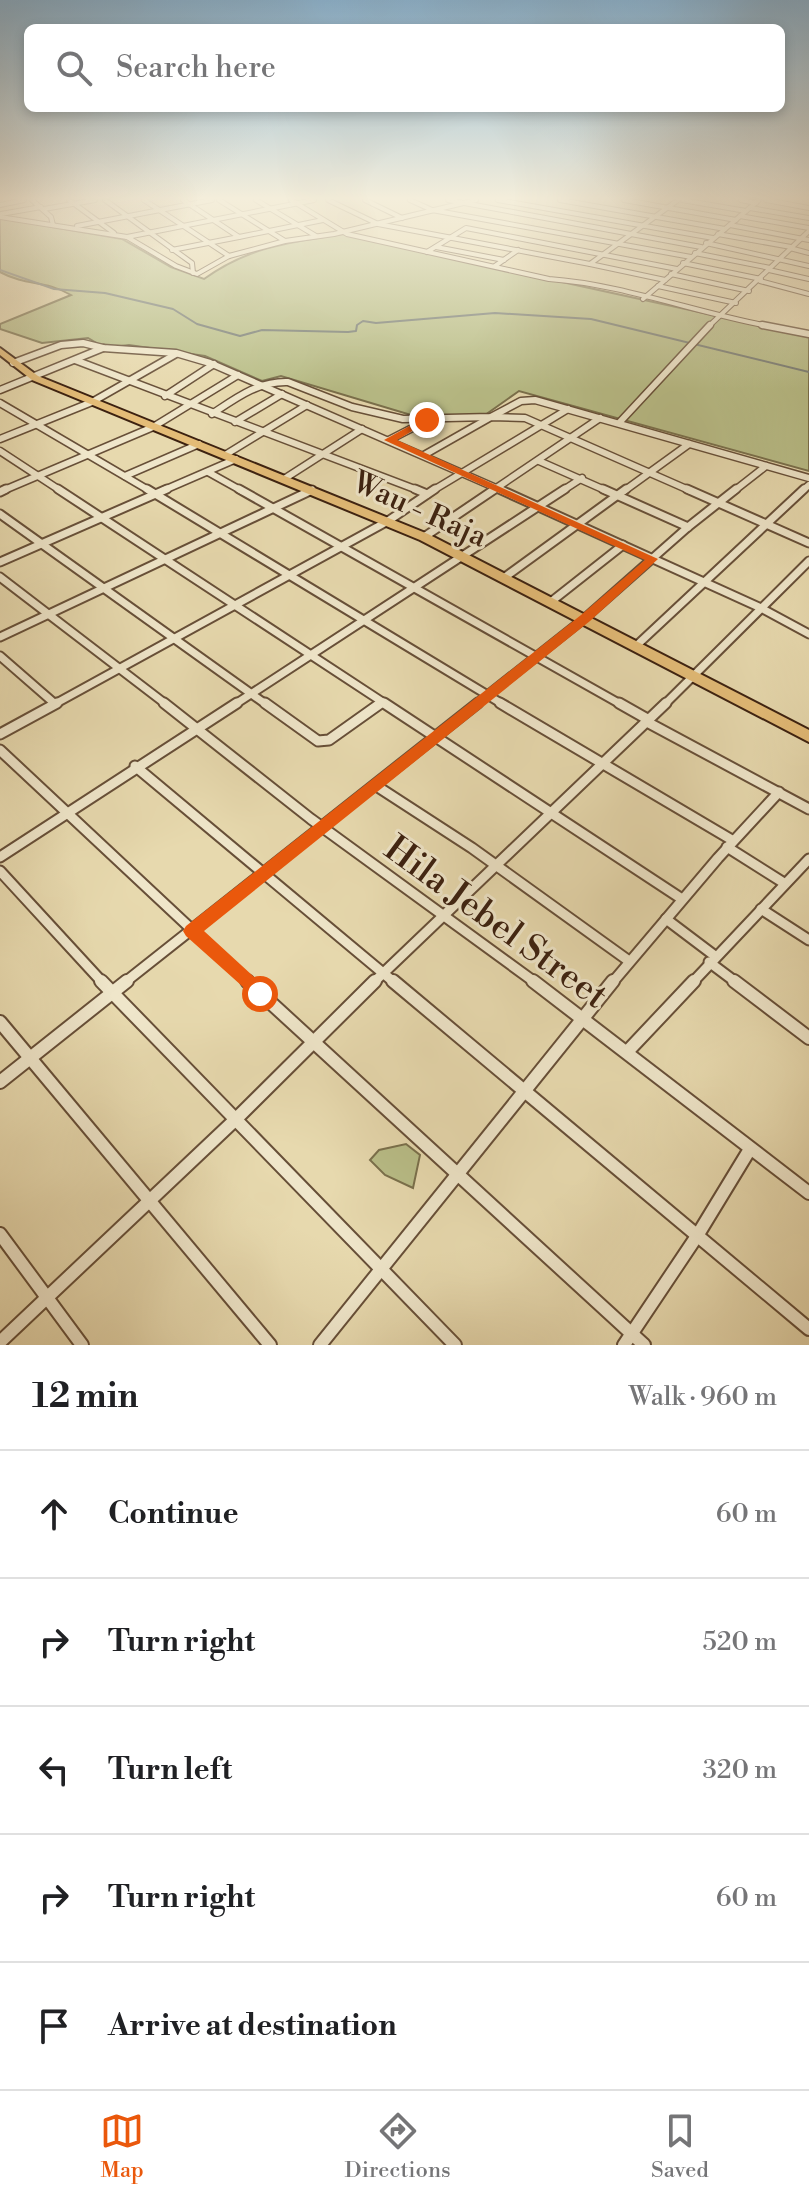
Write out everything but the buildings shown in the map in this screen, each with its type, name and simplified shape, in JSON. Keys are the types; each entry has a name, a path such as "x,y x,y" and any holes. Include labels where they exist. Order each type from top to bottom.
{"main road":[{"name":"Wau - Raja","path":"0,351 35,378 388,521 462,555 809,737"}],"street":[{"path":"174,263 193,273 204,272 218,263"},
{"path":"192,263 195,265 193,273"},
{"path":"479,263 549,279 578,281 718,317 809,334"},
{"path":"495,266 500,263"},
{"path":"584,263 665,280"},
{"path":"647,263 677,269"},
{"path":"643,299 683,263 809,294"},
{"path":"735,263 809,279"},
{"path":"619,423 718,317 777,263"},
{"path":"671,274 749,291"},
{"path":"658,286 736,303"},
{"path":"13,363 61,345 83,343 103,348 176,353 214,364 424,455 808,632"},
{"path":"0,390 103,348"},
{"path":"0,439 92,402 176,353"},
{"path":"75,360 427,494"},
{"path":"165,396 214,364"},
{"path":"0,492 153,427 238,375"},
{"path":"212,414 260,384 288,382 373,413 426,420 513,416 572,437 809,543"},
{"path":"235,422 282,394"},
{"path":"424,455 527,400 809,478"},
{"path":"0,403 291,574 730,844 784,883"},
{"path":"0,562 208,472 307,405"},
{"path":"0,734 388,521 568,409"},
{"path":"424,537 600,418"},
{"path":"389,440 426,420"},
{"path":"284,479 362,429"},
{"path":"125,476 199,444"},
{"path":"505,577 689,444"},
{"path":"0,451 682,899"},
{"path":"539,461 688,527"},
{"path":"0,1082 585,618 688,527 766,466"},
{"path":"208,472 809,809"},
{"path":"0,857 135,766 582,478"},
{"path":"636,646 809,485"},
{"path":"0,637 312,490"},
{"path":"0,514 323,741 382,702"},
{"path":"552,601 623,545"},
{"path":"0,1342 236,1119 809,561"},
{"name":"Hila Jebel Street","path":"0,577 323,827 585,1019 809,1192"},
{"path":"0,656 54,703"},
{"path":"0,750 460,1176 628,1339 644,1345"},
{"path":"135,766 809,1329"},
{"path":"375,785 629,961"},
{"path":"320,1345 527,1093 629,961 779,792"},
{"path":"627,1052 809,860"},
{"path":"0,871 112,993 455,1345"},
{"path":"761,909 809,940"},
{"path":"666,919 809,1038"},
{"path":"0,1022 270,1345"},
{"path":"628,1339 697,1236 750,1149"},
{"path":"0,1234 82,1345"}],"green space":[{"path":"0,263 164,263 204,279 231,263 474,263 809,336 809,471 519,391 485,415 411,415 281,376 262,381 205,356 129,345 105,348 88,338 42,343 0,329 0,324 71,295 0,272"},
{"path":"406,1144 420,1155 413,1188 385,1175 370,1160 379,1150"}],"waterway":[{"path":"0,270 54,289 105,293 173,309 197,324 240,336 262,330 348,332 356,331 357,325 363,321 376,323 495,313 591,319 809,372"}],"route":[{"path":"260,994 192,931 585,618 653,559 389,440 427,420"}]}
